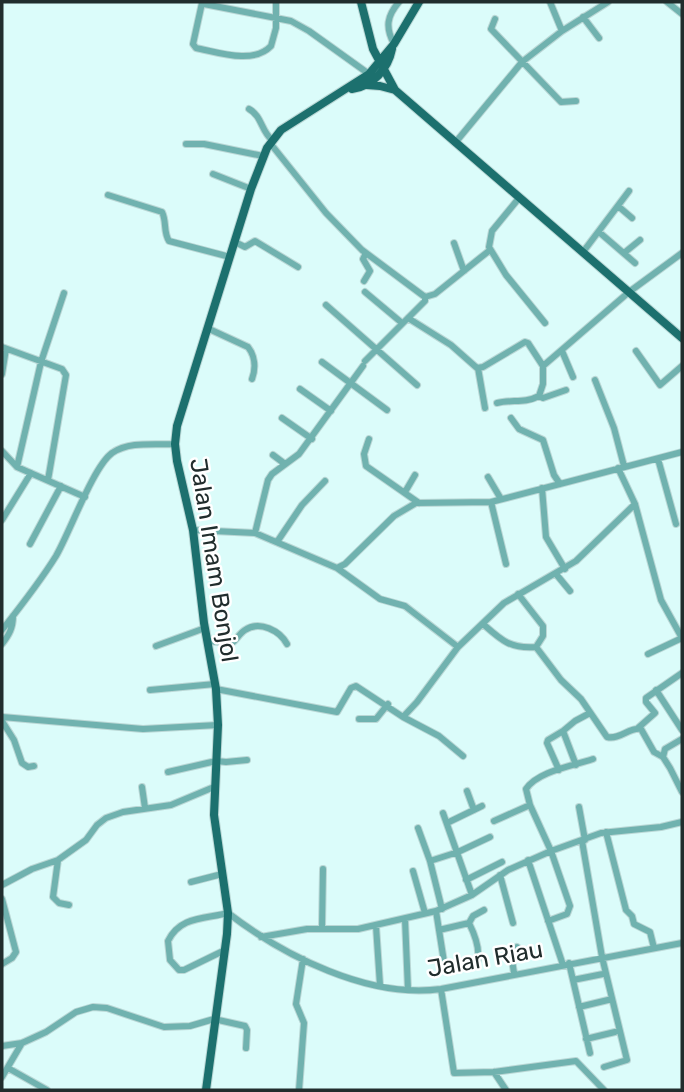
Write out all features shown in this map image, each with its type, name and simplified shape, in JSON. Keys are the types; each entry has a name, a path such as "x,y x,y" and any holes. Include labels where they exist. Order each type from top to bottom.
{"main road":[{"path":"361,2 378,61 395,90 682,338"},
{"path":"383,71 393,45 419,2"},
{"name":"Jalan Imam Bonjol","path":"206,1090 228,913 215,832 214,787 218,725 215,686 193,530 175,444 182,404 251,189 271,141 281,130 369,74 393,45"},
{"name":"Jalan Imam Bonjol","path":"346,90 365,85 383,71"},
{"path":"365,85 395,90"}],"street":[{"path":"276,2 274,17 275,31 272,44 267,50 230,55 196,48 193,44 202,2 274,17 300,25 369,74"},
{"path":"393,45 387,22 399,2"},
{"path":"550,2 562,31"},
{"path":"455,144 522,62 562,31 608,2"},
{"path":"667,2 682,15"},
{"path":"583,18 598,38"},
{"path":"495,19 491,29 561,102 576,102"},
{"path":"249,110 257,115 266,135 326,213 366,253 425,297"},
{"path":"186,144 204,144 263,156"},
{"path":"213,174 251,189"},
{"path":"583,252 629,191"},
{"path":"108,195 162,212 169,241 230,257"},
{"path":"519,198 490,234 490,250 506,275 545,323"},
{"path":"618,206 632,218"},
{"path":"599,232 635,262"},
{"path":"624,253 640,240"},
{"path":"235,242 245,247 255,241 298,267"},
{"path":"454,243 464,271"},
{"path":"425,297 435,294 490,250"},
{"path":"364,281 370,271 363,258 366,253"},
{"path":"543,366 629,292 682,253"},
{"path":"365,292 405,320 451,345 478,368 485,408"},
{"path":"18,467 41,362 64,293"},
{"path":"255,533 268,480 272,474 299,454 312,439 364,363 425,301 425,297"},
{"path":"326,305 417,385"},
{"path":"207,328 248,347 255,368 252,379"},
{"path":"478,368 525,342 528,343 543,366 543,384 539,396"},
{"path":"2,374 4,348 62,369 65,375 48,480"},
{"path":"562,351 573,377"},
{"path":"636,351 660,385 682,366"},
{"path":"322,362 387,410"},
{"path":"595,380 614,428 621,467 635,504 662,600 682,638 648,654"},
{"path":"300,389 331,411"},
{"path":"496,403 513,398 521,402 539,396 543,398 566,390"},
{"path":"282,418 312,439"},
{"path":"511,418 519,429 543,440 548,448 554,475 560,484"},
{"path":"369,439 364,454 365,464 419,503"},
{"path":"2,630 55,558 102,463 119,449 140,444 175,444"},
{"path":"337,568 345,564 400,511 419,503 491,502 682,452"},
{"path":"3,455 18,467 85,497"},
{"path":"273,455 285,464"},
{"path":"658,458 677,524"},
{"path":"2,520 31,473"},
{"path":"405,492 415,475"},
{"path":"488,477 501,499"},
{"path":"277,542 302,505 325,481"},
{"path":"30,544 61,486"},
{"path":"542,488 546,537 565,569"},
{"path":"491,502 506,564"},
{"path":"403,717 418,702 458,647 504,603 565,569 635,504"},
{"path":"193,530 255,533 337,568 380,599 405,606 458,647"},
{"path":"556,574 570,591"},
{"path":"518,594 543,626 543,636 536,647"},
{"path":"2,644 9,634 13,616"},
{"path":"482,624 501,640 518,648 536,647"},
{"path":"207,641 232,643 247,629 258,627 277,631 286,645"},
{"path":"156,646 205,628"},
{"path":"536,647 561,680 582,699 604,735 609,738 638,728 654,713 645,699 682,673"},
{"path":"150,690 215,686 337,712 351,688 356,686 403,717 439,736 463,756"},
{"path":"656,690 682,730"},
{"path":"359,719 375,720 387,704"},
{"path":"559,770 547,744 548,740 590,713"},
{"path":"2,719 143,729 218,725"},
{"path":"2,719 14,740 22,763 28,767 34,766"},
{"path":"638,728 654,752 663,757 682,792"},
{"path":"563,731 576,765"},
{"path":"663,757 665,749 682,738"},
{"path":"548,921 567,914 570,909 551,851 530,805 527,787 536,779 593,759"},
{"path":"168,772 216,761 247,760"},
{"path":"142,787 145,808"},
{"path":"2,885 32,869 58,860 86,840 100,821 123,812 171,804 214,787"},
{"path":"467,791 474,810"},
{"path":"494,821 530,805"},
{"path":"447,822 482,806"},
{"path":"579,807 602,957 627,1060 604,1067"},
{"path":"443,813 472,895"},
{"path":"261,937 294,930 348,930 376,926 439,910 472,895 500,875 528,860 551,851 606,832 650,829 682,822"},
{"path":"418,828 430,861 439,910 444,966 447,969 477,962 479,957 469,923"},
{"path":"606,832 627,912 632,916 634,924 650,932 654,948"},
{"path":"430,861 491,837"},
{"path":"58,860 53,897 59,903 69,905"},
{"path":"528,860 548,921 573,980 590,1053"},
{"path":"466,880 502,862"},
{"path":"322,929 323,869"},
{"path":"412,872 425,913"},
{"path":"191,882 222,874"},
{"path":"500,875 513,923"},
{"path":"2,899 16,952 2,964"},
{"path":"439,930 469,923 473,916 484,910"},
{"path":"225,950 181,970 176,969 170,960 167,945 171,934 190,920 228,913"},
{"name":"Jalan Riau","path":"228,913 261,937 344,977 408,990 441,989 682,943"},
{"path":"405,919 408,990"},
{"path":"376,926 380,985"},
{"path":"514,974 512,960 517,947"},
{"path":"299,1090 304,1023 296,1001 303,959"},
{"path":"467,966 471,983"},
{"path":"454,968 460,985"},
{"path":"573,980 603,974"},
{"path":"441,989 454,1073 494,1072 576,1061 604,1090"},
{"path":"579,1007 608,1000"},
{"path":"2,1046 22,1043 46,1032 76,1012 93,1007 107,1008 164,1027 190,1026 214,1019 246,1027 246,1048"},
{"path":"586,1039 615,1032"},
{"path":"2,1077 22,1043"},
{"path":"8,1068 47,1090"},
{"path":"494,1072 506,1090"}]}
